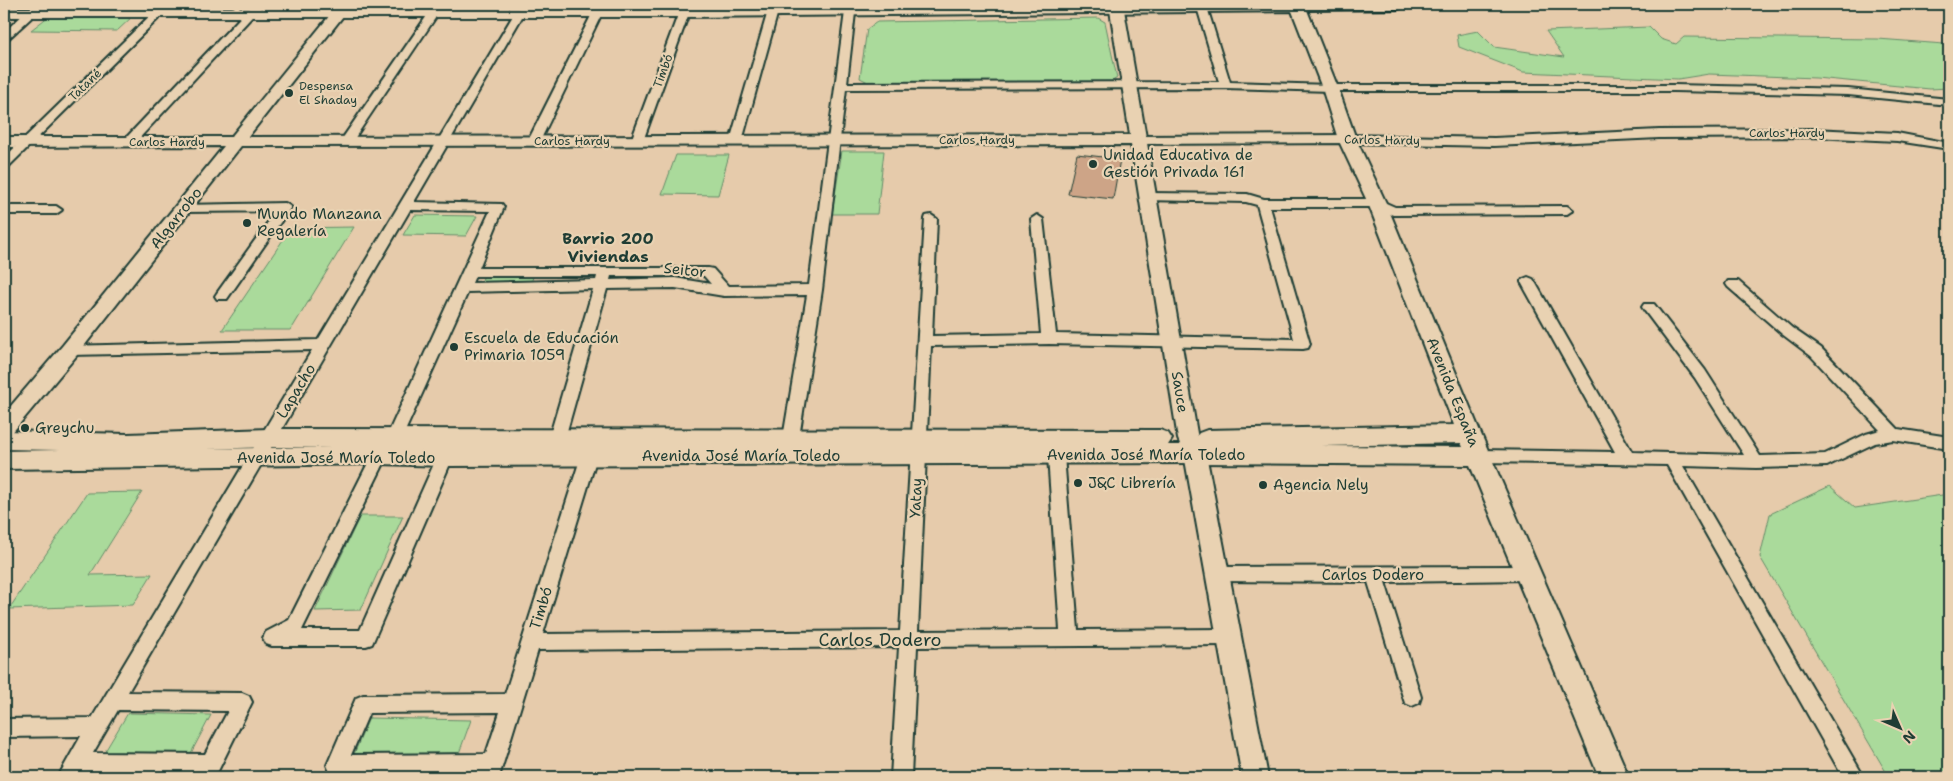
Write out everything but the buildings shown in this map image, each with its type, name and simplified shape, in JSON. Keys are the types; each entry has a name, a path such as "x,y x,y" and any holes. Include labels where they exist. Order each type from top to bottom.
{"main road":[{"path":"522,9 544,4 599,8 618,4 690,7 707,4"},
{"path":"4,7 35,9 334,7 522,9 1398,4"},
{"path":"1942,4 1949,4"},
{"path":"4,13 68,5 158,7"},
{"name":"Avenida España","path":"1298,5 1330,88 1347,139 1377,203 1474,445 1614,777"},
{"name":"Avenida José María Toledo","path":"4,440 128,443 268,438 387,446 445,457 592,448 1474,445"},
{"name":"Avenida José María Toledo","path":"4,460 257,458 387,446 557,438 592,448"},
{"name":"Avenida José María Toledo","path":"919,447 1056,456 1192,446"}],"street":[{"path":"789,447 815,290 850,6"},
{"name":"Sauce","path":"1117,6 1172,341 1255,777"},
{"path":"1202,6 1225,85"},
{"name":"Tatané","path":"4,164 158,7"},
{"path":"129,142 246,7"},
{"name":"Algarrobo","path":"4,428 70,350 184,208 334,7"},
{"name":"Timbó","path":"637,141 690,7"},
{"path":"736,141 774,7"},
{"path":"534,141 599,8"},
{"path":"4,37 35,9"},
{"path":"346,142 436,9"},
{"name":"Lapacho","path":"73,769 522,9"},
{"path":"841,86 1225,85 1330,88 1674,88 1848,92 1949,102"},
{"name":"Carlos Hardy","path":"4,142 1347,139 1494,142 1659,134 1813,133 1897,137 1949,146"},
{"path":"1148,197 1247,198 1264,203 1377,203 1393,211 1567,210"},
{"path":"925,341 1049,339 1303,344 1264,203"},
{"path":"184,208 285,206 222,296"},
{"path":"405,206 498,207 470,272 387,446 295,626 272,638 366,638 445,457"},
{"path":"4,210 56,210"},
{"path":"1037,219 1049,339"},
{"name":"Yatay","path":"901,777 931,220"},
{"name":"Seitor","path":"470,272 675,283 724,291 815,290"},
{"path":"557,438 603,278"},
{"name":"Seitor","path":"462,288 603,278"},
{"path":"1528,282 1627,458"},
{"path":"1733,284 1788,331 1816,352 1893,434"},
{"path":"1649,307 1700,374 1756,462"},
{"path":"70,350 324,344"},
{"path":"1474,445 1627,458 1756,462 1827,460 1872,438 1893,434 1949,443"},
{"name":"Timbó","path":"491,770 592,448"},
{"path":"1056,456 1070,638"},
{"path":"1671,459 1854,777"},
{"name":"Carlos Dodero","path":"1217,574 1374,576 1529,573"},
{"path":"1374,576 1412,697"},
{"name":"Carlos Dodero","path":"531,642 1229,637"},
{"path":"73,769 211,764 242,702 113,701"},
{"path":"491,770 337,765 363,704 512,703"},
{"path":"4,728 98,727"}],"green space":[{"path":"49,16 133,16 117,31 31,30"},
{"path":"1098,18 1105,22 1117,78 1111,82 868,82 860,78 867,29 877,22"},
{"path":"1649,27 1661,39 1676,44 1684,37 1878,39 1944,44 1949,63 1949,88 1930,89 1816,78 1709,74 1678,79 1523,72 1459,47 1457,35 1478,31 1494,47 1564,57 1546,31"},
{"path":"842,151 884,151 877,214 832,214"},
{"path":"676,155 729,155 718,195 662,194"},
{"path":"415,215 477,216 466,236 403,235"},
{"path":"354,227 291,330 222,330 291,228"},
{"path":"534,275 531,282 481,282 484,276"},
{"path":"1830,486 1855,508 1949,494 1949,777 1889,777 1760,557 1770,514"},
{"path":"142,492 90,575 152,574 133,605 9,609 87,493"},
{"path":"360,516 403,516 361,610 315,611"},
{"path":"128,713 211,715 190,755 104,753"},
{"path":"369,718 471,720 458,756 354,754"}],"place":[{"name":"Despensa El Shaday","path":"289,93"},
{"name":"Unidad Educativa de Gestión Privada 161","path":"1093,164"},
{"name":"Mundo Manzana Regalería","path":"247,223"},
{"name":"Escuela de Educación Primaria 1059","path":"454,347"},
{"name":"Greychu","path":"25,428"},
{"name":"J&C Librería","path":"1078,483"},
{"name":"Agencia Nely","path":"1263,485"}],"district":[{"name":"Barrio 200 Viviendas","path":"608,247"}]}
